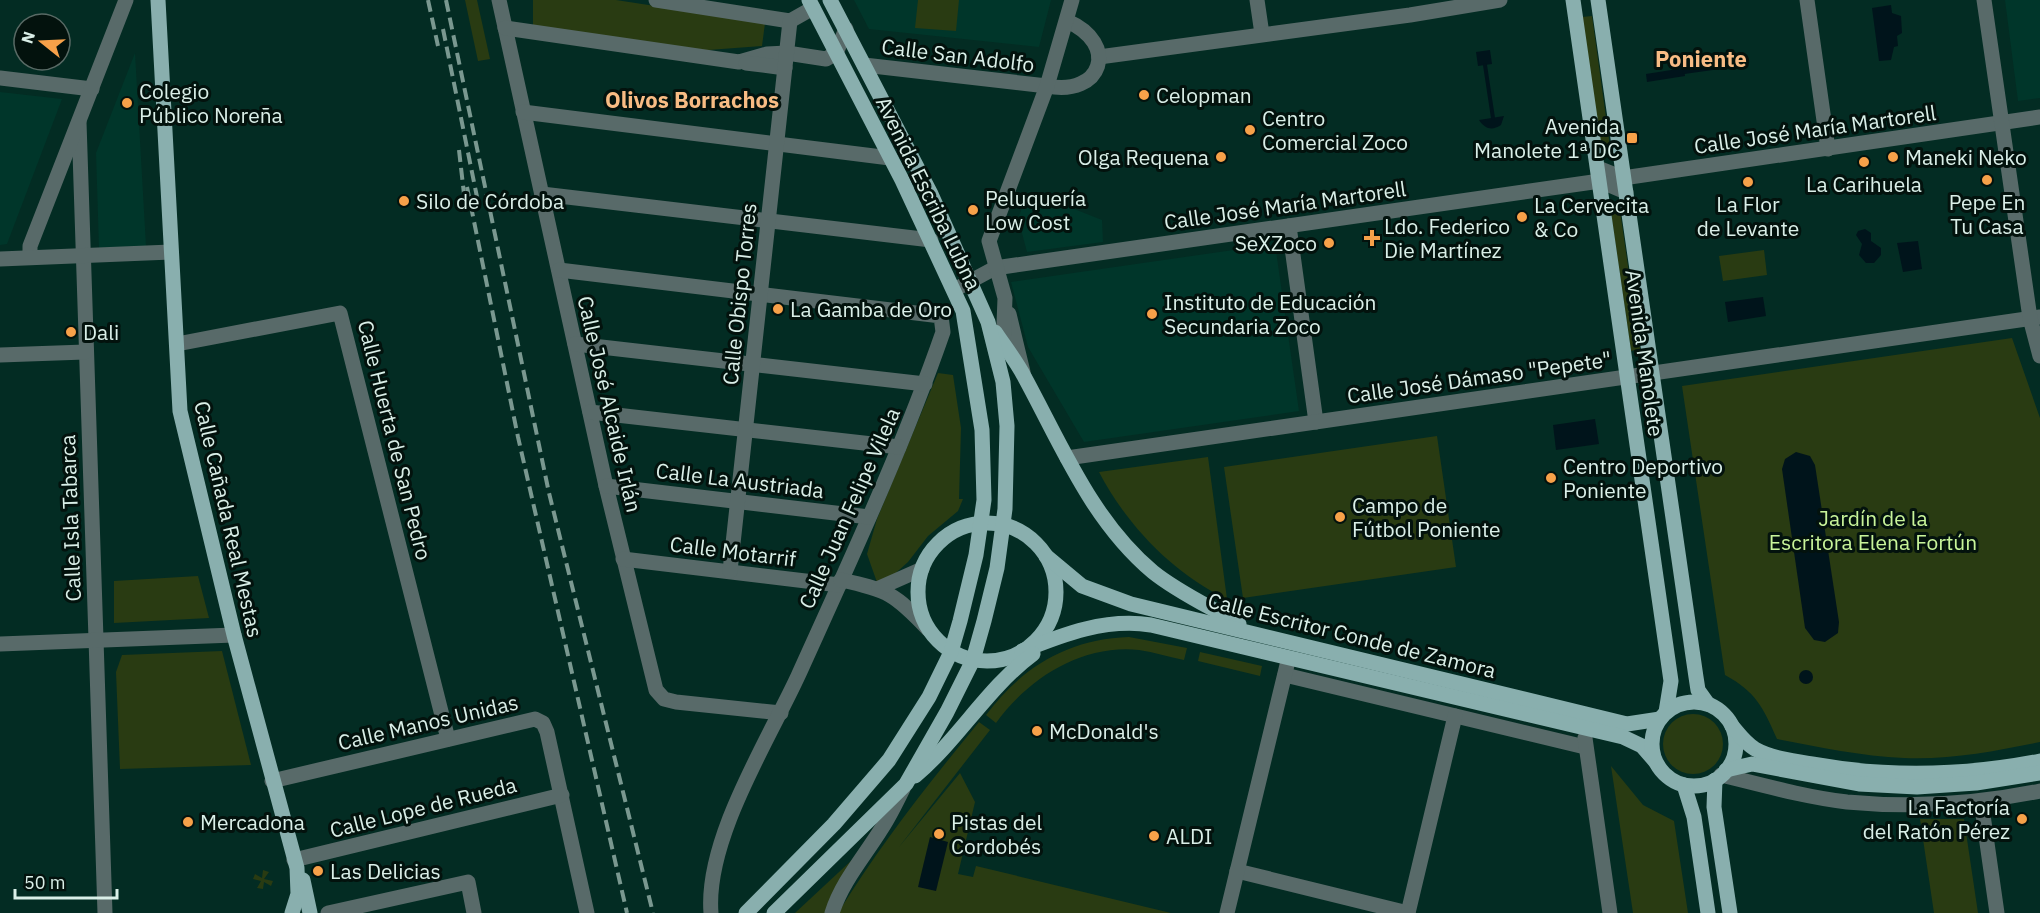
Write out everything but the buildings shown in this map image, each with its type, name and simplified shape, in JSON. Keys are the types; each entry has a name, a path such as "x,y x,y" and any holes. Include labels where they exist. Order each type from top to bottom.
{"main road":[{"name":"Calle Cañada Real Mestas","path":"158,0 180,411 272,781 294,860 309,906 314,913"},
{"name":"Avenida Escriba Lubna","path":"830,0 931,194 988,322 1003,382 1007,426 1004,525 992,595 973,660 906,784"},
{"name":"Avenida Manolete","path":"1573,0 1671,681 1663,716"},
{"name":"Avenida Manolete","path":"1598,0 1698,690 1708,704"},
{"name":"Avenida Escriba Lubna","path":"746,913 834,824 889,760 929,698 951,652 969,587 984,500 982,430 963,312 931,240 811,4"},
{"path":"988,322 1024,375 1067,458 1102,516 1139,559 1165,581 1252,632"},
{"path":"973,660 951,652 928,629 919,600 922,568 939,542 965,526 981,523 1004,525"},
{"name":"Calle Escritor Conde de Zamora","path":"1004,525 1028,537 1070,578 1102,595 1627,724 1663,716"},
{"path":"1022,651 1046,627 1054,605 1055,582 1046,556"},
{"name":"Calle Escritor Conde de Zamora","path":"973,660 990,662 1007,659 1061,636 1091,627 1132,623 1629,739 1642,746 1655,761"},
{"path":"774,913 906,784 938,756 1009,672 1061,636"},
{"path":"2040,761 1992,770 1947,774 1864,772 1799,761 1764,752 1748,744 1726,717 1708,704 1686,702 1663,716 1652,740 1655,761 1662,772 1684,784 1705,784 1721,775 1752,764 1859,784 1917,787 1976,783 2040,773"},
{"path":"1730,913 1714,807 1721,775 1735,749 1732,726"},
{"path":"1684,784 1695,817 1708,913"},
{"name":"Calle Cañada Real Mestas","path":"292,913 298,894 294,860"}],"street":[{"path":"30,257 30,246 126,0"},
{"name":"Calle José Alcaide Irlán","path":"499,0 606,486 649,666 660,695 676,702 781,713"},
{"path":"656,0 790,21 811,4"},
{"name":"Avenida Escriba Lubna","path":"1024,375 989,241 1047,87 1072,0"},
{"path":"1257,0 1262,34"},
{"path":"1066,21 1089,34 1097,44 1099,57 1500,0"},
{"path":"1807,0 1828,149"},
{"path":"1984,0 2040,356"},
{"name":"Calle Obispo Torres","path":"730,571 790,21"},
{"path":"505,28 739,62 767,54 786,61 826,59 836,53 846,29"},
{"name":"Calle San Adolfo","path":"864,65 1062,89 1076,87 1088,80 1099,57"},
{"path":"0,78 92,89"},
{"path":"523,112 890,158"},
{"name":"Calle José María Martorell","path":"1624,185 1828,149 2040,117"},
{"name":"Calle Isla Tabarca","path":"79,122 105,913"},
{"path":"1599,175 1624,185"},
{"name":"Calle José María Martorell","path":"954,290 995,268 1289,226 1599,175"},
{"path":"542,194 931,240"},
{"path":"1289,226 1316,422"},
{"path":"0,259 171,252"},
{"path":"558,270 761,294"},
{"name":"Calle Juan Felipe Vilela","path":"711,913 715,870 730,819 752,767 781,713 869,517 925,384 943,332 941,316 761,294"},
{"name":"Avenida Escriba Lubna","path":"1003,382 1005,298"},
{"name":"Calle Huerta de San Pedro","path":"177,344 340,313 448,739"},
{"name":"Calle José Dámaso \"Pepete\"","path":"1067,458 2035,317"},
{"path":"575,344 925,384"},
{"path":"0,355 85,352"},
{"path":"590,412 899,447"},
{"name":"Calle La Austriada","path":"606,486 869,517"},
{"name":"Calle Motarrif","path":"623,559 879,588"},
{"path":"879,588 922,568"},
{"path":"879,588 904,604 928,629"},
{"path":"0,644 234,635"},
{"path":"1227,913 1289,658 1279,639"},
{"path":"1285,675 1585,747"},
{"path":"1237,871 1408,913 1455,716"},
{"name":"Calle Manos Unidas","path":"272,781 535,719 543,723 547,732 586,913"},
{"path":"1584,729 1610,913"},
{"path":"1721,775 1846,802 1936,804 1981,801 2040,791"},
{"path":"832,913 836,899 856,863 880,831 906,784"},
{"name":"Calle Lope de Rueda","path":"294,860 562,795"},
{"path":"1981,801 1997,913"},
{"path":"328,913 468,882 474,913"}],"shaded area":[{"path":"854,0 1051,0 1039,47 869,29"},
{"path":"2005,0 2040,0 2040,98 2018,101"},
{"name":"Colegio Público Noreña","path":"135,53 146,246 99,248 96,153"},
{"path":"0,92 62,99 7,244 0,245"},
{"path":"1029,191 1102,220 1103,242 1027,252 1018,218"},
{"name":"Instituto de Educación Secundaria Zoco","path":"1275,244 1299,411 1084,442 1028,347 1011,282"}],"green space":[{"path":"465,0 477,0 490,59 478,61"},
{"path":"533,0 616,0 765,23 762,46 695,51 533,27"},
{"path":"918,0 959,0 956,31 915,28"},
{"path":"1592,16 1611,154 1602,155 1582,17"},
{"path":"1619,204 1640,349 1631,351 1610,206"},
{"path":"1764,250 1767,275 1723,281 1719,256"},
{"name":"Jardín de la Escritora Elena Fortún","path":"2012,338 2040,418 2040,742 1973,754 1921,758 1856,753 1777,739 1757,701 1736,681 1725,675 1682,386"},
{"path":"938,373 953,375 961,428 959,499 963,499 958,511 928,536 908,562 879,588 867,554 877,519"},
{"name":"Campo de Fútbol Poniente","path":"1437,436 1456,567 1243,598 1224,467"},
{"path":"1208,457 1227,599 1188,576 1153,546 1123,510 1099,472"},
{"path":"198,576 209,618 114,623 114,581"},
{"path":"1129,637 1187,648 1184,660 1139,650 1097,653 1077,659 1040,679 1009,707 996,723 986,715 1015,683 1048,659 1086,643"},
{"path":"222,651 251,765 120,769 116,672 122,655"},
{"path":"1200,652 1262,666 1260,676 1198,661"},
{"path":"1693,714 1710,719 1718,727 1723,744 1718,761 1710,769 1693,774 1676,769 1668,761 1663,744 1668,727 1676,719"},
{"name":"Pistas del Cordobés","path":"979,722 990,730 899,847 960,773 975,802 958,874 973,877 976,866 1171,913 838,913 905,815"},
{"path":"1611,766 1643,805 1674,821 1688,913 1633,913"},
{"path":"1920,819 1964,819 1978,913 1934,913"},
{"path":"853,859 832,913 795,913"},
{"path":"263,870 269,872 264,879 273,881 271,886 264,882 263,889 257,888 261,881 253,879 255,874 262,878"}],"water":[{"path":"1891,5 1892,13 1901,16 1902,33 1897,36 1898,46 1894,47 1891,60 1879,61 1872,8"},
{"path":"1490,50 1492,64 1478,66 1476,52"},
{"path":"1684,68 1685,76 1647,82 1646,74"},
{"path":"1504,116 1501,125 1495,128 1486,127 1479,120"},
{"path":"1865,229 1871,233 1871,241 1881,248 1881,255 1874,263 1866,263 1859,255 1862,244 1856,235 1858,231"},
{"path":"1918,241 1922,269 1903,272 1897,243"},
{"path":"1763,297 1766,316 1728,322 1725,302"},
{"path":"1595,419 1599,444 1556,450 1553,425"},
{"path":"1796,452 1810,456 1815,465 1839,622 1838,633 1825,642 1814,640 1805,628 1782,469 1785,459"},
{"path":"1806,670 1811,672 1813,677 1811,682 1806,684 1801,682 1799,677 1801,672"},
{"path":"930,837 948,842 936,891 918,887"}],"waterway":[{"path":"1684,72 1741,64"},
{"path":"1485,65 1493,118"}],"railway":[{"path":"428,0 438,46"},
{"path":"446,0 549,493 653,913"},
{"path":"443,29 477,197"},
{"path":"459,150 464,194"},
{"path":"467,187 518,437 627,913"}],"place":[{"name":"Celopman","path":"1144,95"},
{"name":"Colegio Público Noreña","path":"127,103"},
{"name":"Centro Comercial Zoco","path":"1250,130"},
{"name":"Avenida Manolete 1ª DC","path":"1632,138"},
{"name":"Olga Requena","path":"1221,157"},
{"name":"Maneki Neko","path":"1893,157"},
{"name":"La Carihuela","path":"1864,162"},
{"name":"Pepe En Tu Casa","path":"1987,180"},
{"name":"La Flor de Levante","path":"1748,182"},
{"name":"Silo de Córdoba","path":"404,201"},
{"name":"Peluquería Low Cost","path":"973,210"},
{"name":"La Cervecita & Co","path":"1522,217"},
{"name":"Ldo. Federico Die Martínez","path":"1372,238"},
{"name":"SeXZoco","path":"1329,243"},
{"name":"La Gamba de Oro","path":"778,309"},
{"name":"Instituto de Educación Secundaria Zoco","path":"1152,314"},
{"name":"Dali","path":"71,332"},
{"name":"Centro Deportivo Poniente","path":"1551,478"},
{"name":"Campo de Fútbol Poniente","path":"1340,517"},
{"name":"McDonald's","path":"1037,731"},
{"name":"La Factoría del Ratón Pérez","path":"2022,819"},
{"name":"Mercadona","path":"188,822"},
{"name":"Pistas del Cordobés","path":"939,834"},
{"name":"ALDI","path":"1154,836"},
{"name":"Las Delicias","path":"318,871"}],"district":[{"name":"Poniente","path":"1701,58"},
{"name":"Olivos Borrachos","path":"692,99"}]}
